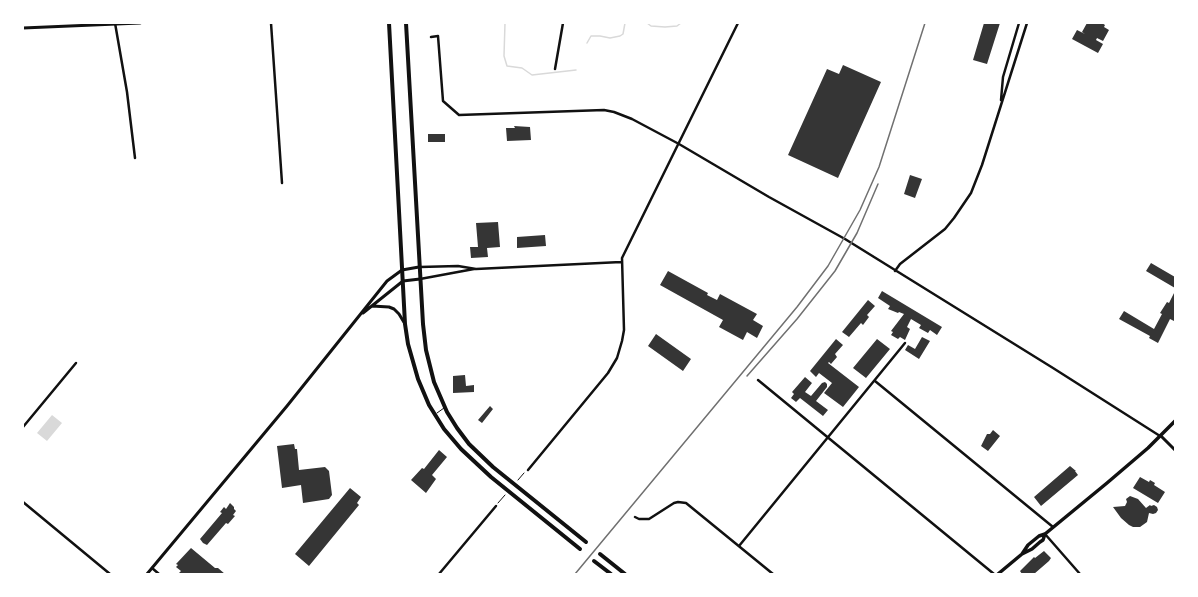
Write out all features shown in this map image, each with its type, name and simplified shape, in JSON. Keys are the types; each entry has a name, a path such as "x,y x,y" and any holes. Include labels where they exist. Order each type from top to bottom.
{"main road":[{"path":"389,23 405,324 408,344 422,390 435,415 453,441 479,467 580,549"},
{"path":"406,23 422,324 426,350 434,382 444,407 461,434 479,454 586,542"},
{"path":"998,574 1022,554 1032,549 1043,540 1045,534 1161,436 1175,421"},
{"path":"600,554 625,574"},
{"path":"594,561 611,574"}],"street":[{"path":"23,28 108,23 140,23"},
{"path":"115,23 127,92 134,158"},
{"path":"271,23 282,183"},
{"path":"554,69 563,23"},
{"path":"528,470 608,373 617,358 624,330 621,262 623,254 738,23"},
{"path":"1000,104 1003,77 1019,23"},
{"path":"895,271 900,264 945,229 971,193 977,179 1027,23"},
{"path":"431,37 438,36 443,101 459,115 604,110 632,119 679,144 845,239 1161,436 1175,450"},
{"path":"362,314 403,281 476,269 621,262"},
{"path":"147,574 362,314 370,301 387,281 402,270 419,267 458,266 476,269"},
{"path":"372,306 389,307 394,309 405,324"},
{"path":"739,546 829,438 905,343"},
{"path":"23,427 76,363"},
{"path":"758,380 994,574"},
{"path":"875,381 1053,527"},
{"path":"23,502 110,574"},
{"path":"636,517 639,519 649,519 674,503 682,502 691,506 773,574"},
{"path":"439,574 496,506"},
{"path":"1045,534 1080,574"},
{"path":"152,568 159,574"}],"lane":[{"path":"435,415 444,407"}],"shaded area":[{"path":"52,415 62,423 47,441 37,433"}],"building":[{"path":"984,23 1000,23 987,64 973,60"},
{"path":"1087,23 1102,23 1105,25 1104,27 1109,30 1103,41 1097,38 1096,40 1103,44 1098,53 1072,39 1077,30 1085,34 1082,32"},
{"path":"843,65 881,82 838,178 788,155 827,69 839,74"},
{"path":"514,126 530,127 531,140 507,141 506,128 515,128"},
{"path":"428,134 445,134 445,142 428,142"},
{"path":"910,175 922,179 915,198 904,194"},
{"path":"498,222 500,247 487,248 488,257 471,258 470,247 478,247 476,223"},
{"path":"545,235 546,246 517,248 517,237"},
{"path":"1151,263 1175,277 1175,288 1146,271"},
{"path":"668,271 708,293 707,295 717,300 720,294 757,314 753,320 763,326 757,338 747,332 743,340 719,327 723,320 660,285"},
{"path":"882,291 942,327 937,335 930,330 928,333 919,328 921,325 911,319 907,327 910,329 905,340 900,337 898,339 891,335 893,332 891,331 904,314 888,309 890,306 878,298"},
{"path":"1175,291 1175,320 1170,319 1158,343 1149,338 1150,336 1119,319 1124,311 1154,329 1162,314 1160,313 1167,302 1169,303"},
{"path":"868,300 875,306 867,315 869,317 863,325 861,323 849,337 842,332"},
{"path":"656,334 691,359 683,371 648,346"},
{"path":"922,337 930,341 919,359 905,350 908,345 915,349"},
{"path":"836,339 843,345 835,354 837,357 831,364 829,362 828,363 859,387 843,407 824,393 832,383 819,373 816,377 810,371"},
{"path":"877,339 890,349 866,378 853,368"},
{"path":"465,375 466,386 474,385 474,392 453,393 453,376"},
{"path":"805,377 812,383 805,392 811,396 822,383 825,382 827,384 827,387 816,401 828,410 823,416 800,398 796,402 791,398 794,394 792,392"},
{"path":"490,406 493,409 482,423 478,420"},
{"path":"993,430 1000,436 988,451 981,446 987,434 990,434"},
{"path":"294,444 295,449 297,449 299,470 325,467 329,471 332,495 329,499 303,503 301,485 282,488 277,446"},
{"path":"439,450 447,457 432,475 436,479 426,493 411,480 422,468 424,469"},
{"path":"1070,466 1078,475 1041,506 1034,497"},
{"path":"1140,477 1149,482 1150,480 1155,483 1154,485 1165,492 1158,503 1133,488"},
{"path":"350,488 361,497 357,503 359,505 309,566 295,554"},
{"path":"1130,496 1138,499 1146,508 1150,505 1154,505 1158,510 1153,514 1149,513 1147,522 1140,527 1133,527 1129,525 1121,518 1113,507 1125,506 1127,502 1126,499"},
{"path":"230,503 236,511 233,515 235,516 228,524 226,523 207,545 203,543 200,539 222,513 220,512 224,507 226,509"},
{"path":"191,548 215,568 218,568 225,574 179,573 181,571 176,567 178,565 176,564"},
{"path":"1044,551 1051,558 1049,561 1034,574 1022,574 1020,571 1034,557 1035,558"}],"waterway":[{"path":"505,23 504,56 507,66 522,68 532,75 576,70"},
{"path":"587,43 591,36 610,38 620,36 623,34 625,23"},
{"path":"647,23 651,26 665,27 677,26 681,23"}],"railway":[{"path":"575,574 797,307 828,266 860,210 879,167 925,23"},
{"path":"747,376 797,319 835,271 857,233 878,184"}]}
